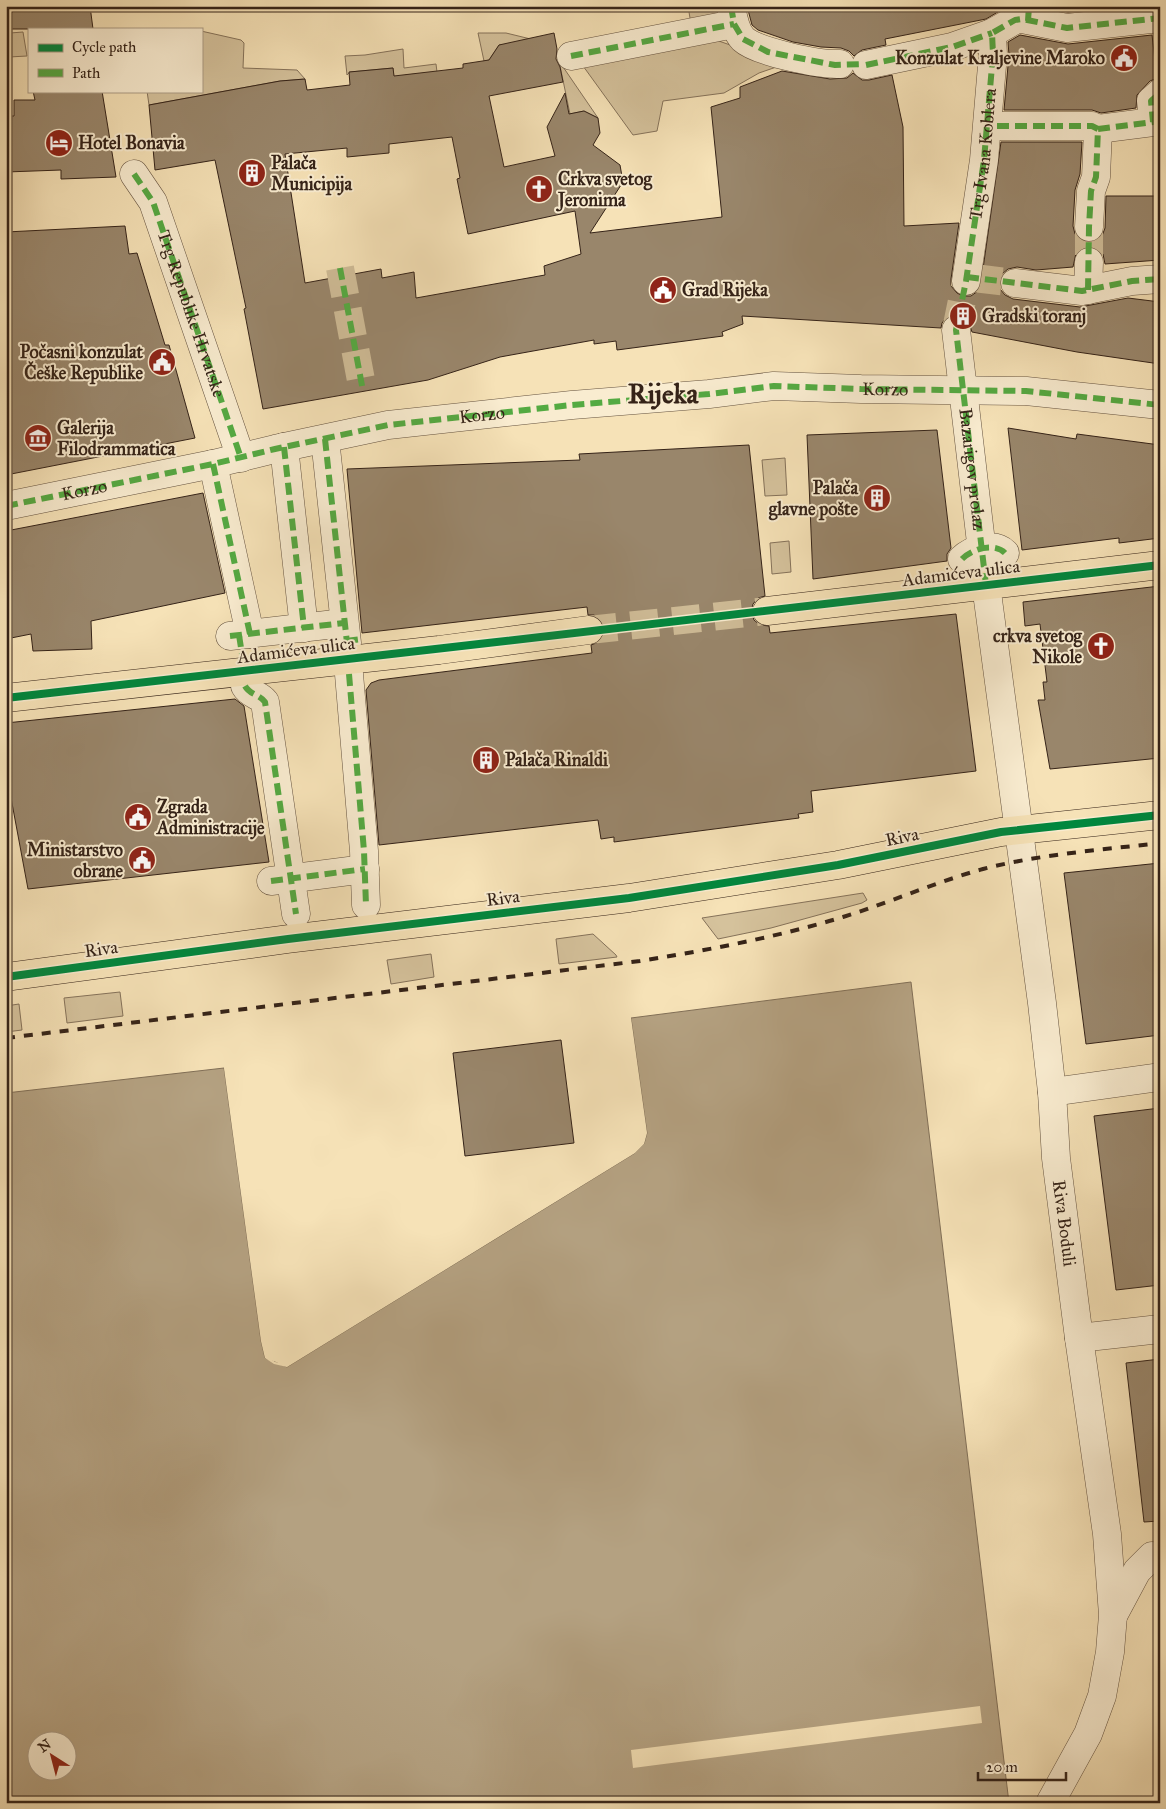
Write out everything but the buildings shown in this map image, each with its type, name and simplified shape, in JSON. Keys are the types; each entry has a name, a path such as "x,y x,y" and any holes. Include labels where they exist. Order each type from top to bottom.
{"main road":[{"name":"Adamićeva ulica","path":"767,611 1160,565"},
{"name":"Adamićeva ulica","path":"6,698 439,650 590,630"},
{"name":"Riva","path":"6,977 288,939 629,898 838,865 1009,831 1160,815"}],"street":[{"path":"571,56 732,15 743,39 768,52 853,64 952,47 996,31 1028,13 1067,28 1160,18"},
{"name":"Trg Ivana Koblera","path":"969,279 984,160 996,31"},
{"path":"997,126 1095,128 1153,122 1152,101 1160,93"},
{"path":"1089,227 1091,191 1096,177 1095,128"},
{"name":"Trg Republike Hrvatske","path":"134,174 153,202 241,458"},
{"path":"1088,290 1089,262"},
{"path":"1015,283 1082,291 1160,279"},
{"path":"956,330 964,390"},
{"name":"Korzo","path":"6,506 213,464 388,425 774,386 1026,391 1160,405"},
{"name":"Bazarigov prolaz","path":"964,390 983,554 1009,831"},
{"path":"213,464 240,640 304,628 350,636 324,438"},
{"path":"284,447 304,628"},
{"path":"281,880 368,885 350,674"},
{"path":"246,686 249,692 264,702 281,880 296,914"},
{"name":"Riva Boduli","path":"1009,831 1042,1003 1052,1092 1056,1158 1107,1534 1113,1616 1110,1652 1102,1696 1088,1734 1050,1803"},
{"path":"1052,1092 1160,1077"},
{"path":"1079,1338 1160,1329"},
{"path":"1107,1534 1125,1552 1139,1557 1156,1556"},
{"name":"Riva Boduli","path":"1113,1616 1121,1598 1137,1572 1156,1556"}],"shaded area":[{"path":"6,6 10,33 23,32 27,56 9,57 9,60 6,60"},
{"path":"688,6 720,6 722,18 691,24"},
{"path":"202,31 241,40 244,43 243,68 297,70 305,79 280,81 149,105 147,92 202,92"},
{"path":"478,33 506,33 543,42 499,45 489,60 484,61"},
{"path":"713,39 785,64 759,73 724,93 663,101 657,131 633,135 578,59"},
{"path":"403,49 404,68 436,64 437,72 405,75 395,89 393,68 350,72 347,75 345,56"},
{"path":"559,61 598,118 584,111 570,114"},
{"path":"785,458 787,495 765,496 762,460"},
{"path":"789,541 791,572 772,574 770,543"},
{"path":"863,893 867,900 862,903 771,928 718,939 702,918"},
{"path":"593,934 617,957 559,964 556,939"},
{"path":"431,954 434,977 391,984 387,960"},
{"path":"911,982 1009,1803 6,1803 6,1093 224,1068 261,1341 265,1358 287,1367 635,1153 644,1144 647,1133 631,1018"},
{"path":"120,992 123,1016 67,1023 64,998"},
{"path":"19,1004 22,1030 6,1032 6,1006"}],"pier":[{"path":"629,1018 631,1018 647,1133 644,1144 635,1153 287,1367 274,1364 265,1358 261,1341 224,1068 226,1067 263,1341 267,1356 275,1362 287,1364 633,1151 642,1143 644,1133"},
{"path":"980,1706 982,1723 633,1768 631,1750"}],"tunnel":[{"path":"1089,227 1089,262"},
{"path":"340,268 363,391"},
{"path":"974,278 1015,283"},
{"path":"956,330 966,281"},
{"path":"589,630 767,611"}],"railway":[{"path":"6,1038 666,957 793,931 861,911 983,869 1071,853 1160,843"}],"marked path":[{"path":"731,6 734,24 743,39 768,52 835,65 864,64"},
{"path":"1028,21 1029,6"},
{"path":"986,585 956,330 966,281 984,160 993,54 992,33 1015,20 1022,19 1067,28 1160,18"},
{"path":"571,56 734,24"},
{"path":"866,65 952,47 992,33"},
{"path":"1098,129 1153,122 1151,101 1160,93"},
{"path":"997,126 1092,126 1098,129 1096,177 1091,191 1088,290"},
{"path":"134,174 153,202 241,458"},
{"path":"340,268 363,391"},
{"path":"967,277 1082,291 1132,281 1160,279"},
{"path":"6,506 213,464 388,425 774,386 1026,391 1160,405"},
{"path":"325,439 347,643"},
{"path":"284,447 304,628"},
{"path":"213,464 250,634"},
{"path":"962,559 971,552 989,547 1005,553"},
{"path":"230,636 344,623"},
{"path":"239,635 242,654"},
{"path":"346,641 361,639"},
{"path":"349,674 364,851 366,905"},
{"path":"245,686 265,702 296,914"},
{"path":"271,881 365,869"}],"cycle path":[{"path":"6,698 1160,565"},
{"path":"6,977 288,939 629,898 838,865 1001,832 1160,815"}],"place":[{"name":"Konzulat Kraljevine Maroko","path":"1124,58"},
{"name":"Hotel Bonavia","path":"59,143"},
{"name":"Palača Municipija","path":"252,173"},
{"name":"Crkva svetog Jeronima","path":"539,189"},
{"name":"Grad Rijeka","path":"663,290"},
{"name":"Gradski toranj","path":"963,316"},
{"name":"Počasni konzulat Češke Republike","path":"162,362"},
{"name":"Galerija Filodrammatica","path":"38,438"},
{"name":"Palača glavne pošte","path":"877,498"},
{"name":"crkva svetog Nikole","path":"1101,646"},
{"name":"Palača Rinaldi","path":"486,760"},
{"name":"Zgrada Administracije","path":"138,817"},
{"name":"Ministarstvo obrane","path":"142,860"}],"district":[{"name":"Rijeka","path":"663,393"}]}
